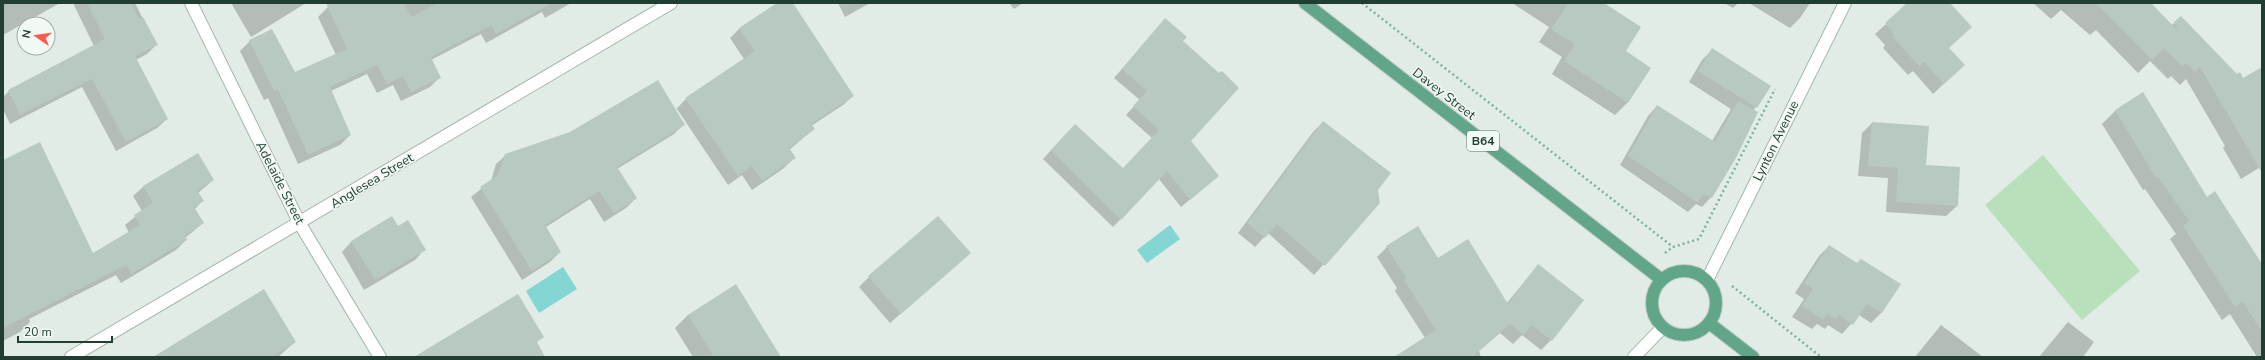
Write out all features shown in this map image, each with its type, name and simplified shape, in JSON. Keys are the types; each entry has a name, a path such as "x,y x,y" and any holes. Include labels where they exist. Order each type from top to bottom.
{"main road":[{"name":"Davey Street","path":"1305,3 1662,280"},
{"path":"1679,271 1694,272 1707,280 1716,296 1714,315 1709,323 1692,334 1682,335 1664,327 1657,319 1653,309 1652,298 1655,288 1662,280 1679,271"},
{"path":"1709,323 1753,357"}],"street":[{"name":"Adelaide Street","path":"191,3 300,224 380,357"},
{"name":"Anglesea Street","path":"71,357 300,224 671,3"},
{"name":"Lynton Avenue","path":"1707,280 1845,3"},
{"path":"1634,357 1664,327"}],"path":[{"path":"1362,3 1673,247"},
{"path":"1646,268 1673,247 1699,239 1776,86"},
{"path":"1732,286 1821,357"}],"green space":[{"path":"2043,155 2140,271 2082,320 1985,205"}],"water":[{"path":"1170,225 1180,239 1147,263 1137,250"},
{"path":"563,267 577,289 539,313 526,291"}],"building":[{"path":"87,3 131,3 139,19 143,17 158,45 135,56 168,119 126,142 92,79 20,115 8,90 105,39"},
{"path":"326,3 404,3 411,17 438,3 552,3 496,34 491,25 431,57 441,78 411,92 403,76 387,84 377,65 330,87 351,135 308,155 278,89 274,91 249,40 272,29 295,72 347,49"},
{"path":"777,3 793,3 854,96 811,124 815,129 789,148 796,158 762,181 752,166 738,176 685,98 755,51 739,28"},
{"path":"1569,3 1604,3 1641,27 1626,51 1651,68 1628,103 1564,61 1575,44 1551,29"},
{"path":"1907,3 1950,3 1972,27 1949,48 1965,65 1944,84 1924,62 1919,66 1893,37 1894,34 1885,23"},
{"path":"2096,3 2151,3 2178,31 2174,22 2181,16 2237,74 2240,72 2243,78 2262,67 2262,173 2200,67 2195,72 2186,63 2182,66 2164,48 2152,60"},
{"path":"1165,18 1187,37 1183,41 1219,73 1222,71 1239,88 1191,141 1219,176 1190,200 1167,171 1121,220 1051,150 1075,124 1123,168 1159,130 1133,106 1147,91 1122,69"},
{"path":"1712,48 1771,86 1757,108 1698,71"},
{"path":"658,80 685,125 617,167 637,198 614,213 599,191 545,225 561,252 532,271 480,187 498,175 505,154 570,132"},
{"path":"2143,92 2207,197 2215,191 2262,264 2262,332 2243,302 2235,307 2183,226 2189,221 2158,177 2156,178 2115,110"},
{"path":"1738,101 1758,112 1737,156 1712,198 1703,194 1698,203 1628,156 1657,105 1715,142"},
{"path":"1323,121 1391,173 1378,190 1380,203 1325,266 1277,224 1265,238 1247,223"},
{"path":"1872,122 1929,126 1926,165 1960,167 1958,206 1896,202 1898,168 1868,166"},
{"path":"40,142 93,253 140,225 134,215 153,203 143,186 198,153 214,180 197,190 204,201 194,207 204,223 185,235 187,240 131,274 126,265 3,328 3,160"},
{"path":"392,216 398,226 408,220 426,250 375,280 351,241"},
{"path":"938,216 971,253 901,314 868,276"},
{"path":"1418,226 1438,258 1468,239 1508,304 1538,264 1584,300 1552,341 1532,325 1524,335 1510,324 1472,357 1394,357 1436,330 1404,280 1406,278 1386,246"},
{"path":"1829,245 1857,263 1861,259 1901,284 1882,313 1867,304 1853,325 1839,315 1836,319 1827,314 1823,320 1802,306 1813,289 1804,283"},
{"path":"736,284 781,357 714,357 688,315"},
{"path":"264,289 296,342 271,357 153,357"},
{"path":"518,294 544,337 537,342 545,357 414,357"}]}
